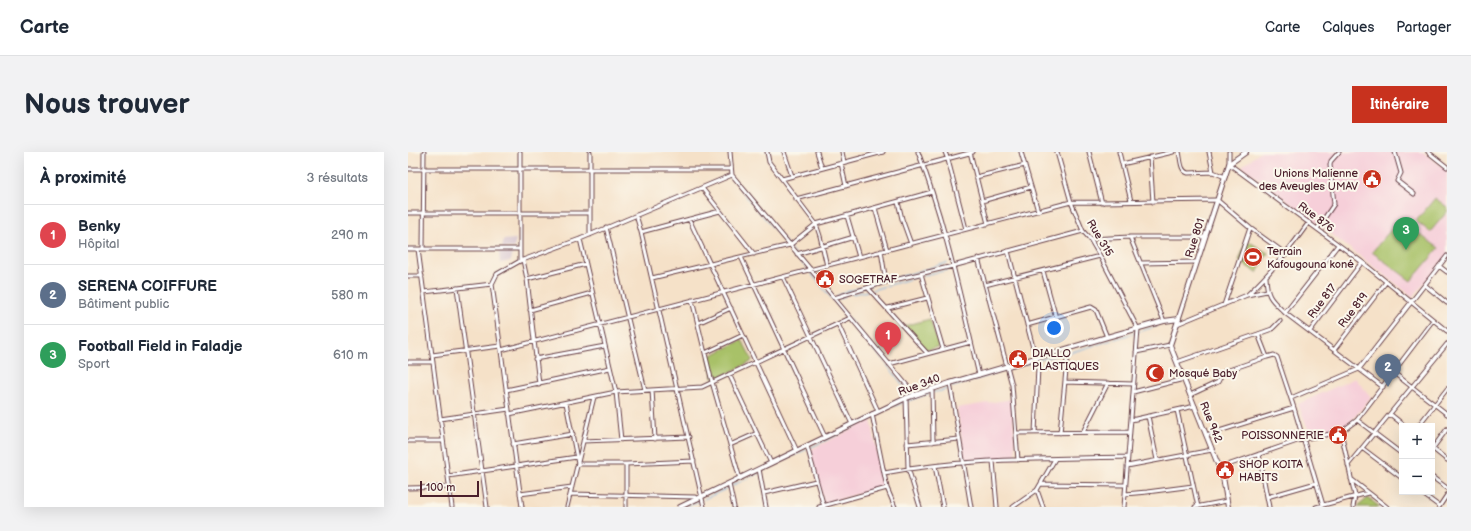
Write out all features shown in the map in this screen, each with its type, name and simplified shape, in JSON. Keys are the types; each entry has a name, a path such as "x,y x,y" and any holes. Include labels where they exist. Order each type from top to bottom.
{"street":[{"path":"423,249 424,152"},
{"path":"520,152 519,249 527,279 539,384"},
{"path":"590,152 590,235"},
{"path":"730,152 732,175 915,395"},
{"path":"768,152 769,162 816,224 827,266"},
{"path":"784,152 792,176"},
{"path":"817,152 822,168"},
{"path":"842,152 846,186"},
{"path":"782,179 843,163 867,154 883,152"},
{"path":"918,152 932,192 953,266 979,375"},
{"path":"945,152 966,229"},
{"path":"796,199 923,164 948,160 971,152 988,224"},
{"path":"1021,152 1038,211"},
{"name":"Rue 315","path":"1058,152 1071,202 1083,231 1090,239 1100,256 1138,328"},
{"path":"1089,152 1102,203"},
{"path":"1119,152 1131,201"},
{"path":"1122,164 1173,152"},
{"path":"1179,152 1182,169 1184,172 1213,172 1225,177"},
{"path":"1209,152 1213,172"},
{"path":"1229,152 1229,164"},
{"path":"1229,164 1246,152"},
{"path":"1317,229 1334,204 1335,200 1330,165 1331,161 1339,152"},
{"path":"1396,152 1401,173 1397,181 1414,194"},
{"path":"1428,152 1447,167"},
{"path":"1150,157 1153,202"},
{"path":"976,177 1025,164"},
{"name":"Rue 801","path":"1170,345 1229,164"},
{"name":"Rue 876","path":"1229,164 1362,262 1447,331"},
{"path":"408,169 731,169"},
{"path":"522,507 492,284 497,274 521,261 590,235 732,175"},
{"path":"982,201 1031,187"},
{"path":"702,188 754,254"},
{"path":"652,278 790,245 816,224 932,192"},
{"path":"432,355 466,350 500,348 534,341 1071,202 1102,203 1131,201 1153,202 1217,200 1250,228 1286,254"},
{"path":"898,202 902,219 911,244"},
{"path":"875,208 887,250"},
{"path":"641,232 720,211"},
{"path":"408,213 590,213"},
{"path":"636,216 678,388 704,507"},
{"path":"847,216 859,257"},
{"path":"689,219 797,450"},
{"path":"1247,295 1266,277 1286,254 1309,222"},
{"path":"606,227 645,390"},
{"path":"1224,305 1250,228"},
{"path":"834,298 886,282 953,266 978,258 1083,231"},
{"path":"797,254 854,236"},
{"path":"1090,239 1130,237 1205,237"},
{"path":"1130,237 1164,321"},
{"path":"580,239 616,392 621,440"},
{"path":"1285,312 1338,245"},
{"path":"408,249 519,249"},
{"path":"418,249 452,507"},
{"path":"1008,251 1038,367 1035,433"},
{"path":"881,252 886,282"},
{"path":"985,285 1100,256"},
{"path":"1291,398 1359,369 1447,256"},
{"path":"741,257 825,437"},
{"path":"978,258 1012,385 1018,460"},
{"path":"1140,263 1197,262"},
{"name":"Rue 817","path":"1310,332 1362,262"},
{"path":"527,279 586,264"},
{"path":"1439,266 1447,272"},
{"path":"1043,271 1056,318"},
{"path":"921,274 943,349"},
{"path":"408,276 422,276"},
{"path":"783,277 852,424"},
{"path":"1266,277 1267,291 1271,300 1310,332 1383,387"},
{"name":"Rue 819","path":"1334,350 1386,282"},
{"path":"424,292 492,284"},
{"path":"1425,285 1447,303"},
{"path":"457,288 487,507"},
{"path":"868,288 888,308 927,353"},
{"path":"1177,324 1247,295 1267,291"},
{"path":"530,310 592,293"},
{"path":"888,308 927,298"},
{"path":"692,300 712,382 740,479"},
{"path":"1027,325 1091,307 1096,310 1107,338"},
{"path":"698,323 731,308"},
{"path":"509,414 616,392 702,387 850,318"},
{"name":"Rue 340","path":"680,507 686,506 697,499 906,398 1138,328 1164,321 1179,319"},
{"path":"1219,468 1303,439 1341,432 1357,420 1433,320"},
{"path":"1177,362 1272,329 1280,321"},
{"path":"838,324 878,411"},
{"path":"1124,507 1138,328"},
{"path":"1258,334 1267,357"},
{"path":"705,353 743,335"},
{"path":"889,364 971,342"},
{"path":"1348,465 1447,344"},
{"path":"1136,352 1170,345"},
{"name":"Rue 942","path":"1170,345 1223,477 1228,507"},
{"path":"535,359 605,346"},
{"path":"1060,433 1068,349"},
{"path":"1190,395 1218,382 1223,372 1267,357 1274,355 1277,356 1323,505"},
{"path":"408,362 433,362"},
{"path":"506,390 610,368"},
{"path":"1394,373 1447,414"},
{"path":"729,374 771,463"},
{"path":"1133,392 1184,379"},
{"path":"1065,382 1134,384"},
{"path":"1083,432 1108,383"},
{"path":"950,384 971,507"},
{"path":"932,389 933,442"},
{"path":"1420,423 1447,389"},
{"path":"652,390 655,439"},
{"path":"567,507 594,397"},
{"path":"906,398 908,468 920,507"},
{"path":"566,403 578,464"},
{"path":"1131,420 1194,406"},
{"path":"1206,435 1294,408"},
{"path":"440,418 509,409"},
{"path":"1177,410 1198,507"},
{"path":"872,414 886,488 896,507"},
{"path":"1390,414 1401,423"},
{"path":"1148,416 1157,460"},
{"path":"1357,420 1399,452"},
{"path":"1435,444 1447,429"},
{"path":"1016,433 1130,432"},
{"path":"1341,432 1355,496 1353,507"},
{"path":"730,445 757,433"},
{"path":"513,444 572,434"},
{"path":"583,442 689,437"},
{"path":"907,444 959,439"},
{"path":"408,440 443,441"},
{"path":"807,446 824,506"},
{"path":"1362,448 1399,476"},
{"path":"1127,466 1212,450"},
{"path":"1435,450 1447,460"},
{"path":"1259,454 1269,507"},
{"path":"448,476 577,457"},
{"path":"884,473 908,468 993,461 1128,458"},
{"path":"1014,506 1037,490 1056,459"},
{"path":"578,464 626,464 694,461"},
{"path":"993,461 997,507"},
{"path":"626,464 626,507"},
{"path":"935,466 943,507"},
{"path":"759,470 766,507"},
{"path":"1351,479 1387,507"},
{"path":"1435,479 1447,488"},
{"path":"764,493 816,481"},
{"path":"1267,497 1316,483"},
{"path":"730,484 734,507"},
{"path":"1041,484 1126,485"},
{"path":"1125,494 1193,486"},
{"path":"408,488 449,487"},
{"path":"520,494 572,487"},
{"path":"819,507 886,488"},
{"path":"1037,490 1043,507"},
{"path":"1316,507 1368,493"},
{"path":"571,494 695,496 697,499"},
{"path":"1424,495 1438,507 1447,495"},
{"path":"1195,507 1227,501"}],"shaded area":[{"path":"1261,152 1423,152 1447,170 1447,256 1413,297 1242,166"},
{"path":"516,239 514,248 502,248 504,240"},
{"path":"499,251 513,252 511,261 500,263"},
{"path":"1355,378 1371,397 1351,422 1341,430 1310,434 1298,404"},
{"path":"1012,399 1016,459 965,462 957,408"},
{"path":"871,420 884,486 824,504 810,450"}],"green space":[{"path":"1435,198 1447,207 1447,212 1430,232 1416,221"},
{"path":"1399,220 1439,248 1411,281 1372,252"},
{"name":"Terrain Kafougouna koné","path":"1246,240 1268,253 1257,273 1239,261"},
{"path":"930,319 939,347 926,350 904,326"},
{"path":"742,340 752,359 751,362 716,379 713,377 708,357"},
{"path":"1368,498 1380,507 1357,507"}],"waterway":[{"path":"741,189 787,244"},
{"path":"789,247 807,269"},
{"path":"896,278 947,263"},
{"path":"924,275 948,270"},
{"path":"809,271 897,377 908,393"},
{"path":"872,290 920,276"},
{"path":"837,296 871,285"},
{"path":"852,294 868,291"},
{"path":"840,299 845,296"},
{"path":"1069,353 1157,326"},
{"path":"1038,360 1066,353"},
{"path":"1009,369 1035,361"},
{"path":"952,387 1007,370"},
{"path":"933,392 949,388"},
{"path":"894,406 930,393"},
{"path":"874,416 880,413"},
{"path":"761,471 872,418"},
{"path":"731,486 759,473"},
{"path":"704,499 728,488"},
{"path":"686,507 701,500"}],"place":[{"name":"Unions Malienne des Aveugles UMAV","path":"1372,179"},
{"name":"Football Field in Faladje","path":"1406,250"},
{"name":"Terrain Kafougouna koné","path":"1253,257"},
{"name":"SOGETRAF","path":"825,279"},
{"name":"Benky","path":"888,355"},
{"name":"DIALLO PLASTIQUES","path":"1018,359"},
{"name":"Mosqué Baby","path":"1155,373"},
{"name":"SERENA COIFFURE","path":"1388,387"},
{"name":"POISSONNERIE","path":"1338,435"},
{"name":"SHOP KOITA HABITS","path":"1225,470"}]}
